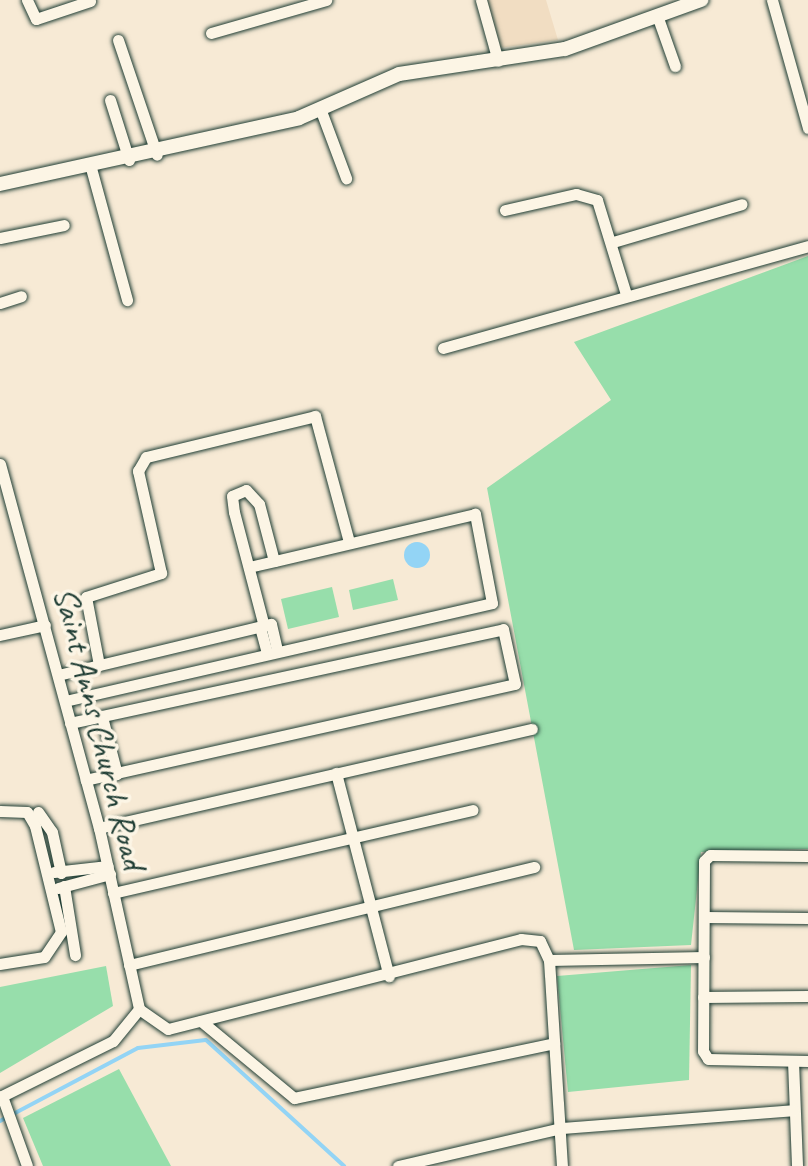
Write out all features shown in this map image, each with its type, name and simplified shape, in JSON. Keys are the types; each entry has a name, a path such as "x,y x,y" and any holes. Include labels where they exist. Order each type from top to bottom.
{"street":[{"path":"27,0 36,19 90,1"},
{"path":"211,33 293,4 326,0"},
{"path":"481,0 498,61"},
{"path":"0,184 157,155 321,111 381,78 565,49 701,0"},
{"path":"772,0 808,128"},
{"path":"658,18 675,66"},
{"path":"118,40 157,155"},
{"path":"110,100 129,160"},
{"path":"321,111 346,178"},
{"path":"91,168 127,300"},
{"path":"505,210 587,194 597,200 613,242 626,294"},
{"path":"613,242 742,204"},
{"path":"0,238 64,225"},
{"path":"443,348 626,294 808,246"},
{"path":"0,303 21,296"},
{"path":"99,665 86,597 161,573 138,471 146,457 315,416 349,542"},
{"name":"Saint Anns Church Road","path":"0,464 99,828 139,1009"},
{"path":"272,652 234,512 237,492 254,493 274,561"},
{"path":"65,701 492,603 475,514 249,567"},
{"path":"0,635 45,625"},
{"path":"58,675 265,626"},
{"path":"70,723 503,629 515,684 86,780"},
{"path":"102,717 117,774"},
{"path":"99,828 532,729"},
{"path":"336,773 389,976"},
{"path":"113,893 354,843 473,810"},
{"path":"0,811 27,812 57,880 75,955"},
{"path":"0,964 55,951 61,932 52,832 38,812"},
{"path":"808,856 710,855 704,917 703,997 708,1059 808,1061"},
{"path":"129,965 371,910 534,867"},
{"path":"57,880 109,870"},
{"path":"704,917 808,918"},
{"path":"27,1166 1,1097 113,1041 139,1009 168,1029 389,976 521,939 540,941 549,960 562,1166"},
{"path":"549,960 704,957"},
{"path":"703,997 808,996"},
{"path":"201,1021 294,1098 554,1043"},
{"path":"793,1061 797,1166"},
{"path":"398,1166 561,1128 793,1110"}],"shaded area":[{"path":"485,0 546,0 558,40 499,48"}],"green space":[{"path":"808,256 808,849 701,852 691,945 574,950 487,488 611,400 574,342"},
{"path":"393,579 398,600 353,610 349,590"},
{"path":"332,587 339,617 288,629 281,599"},
{"path":"691,965 689,1080 568,1092 557,976"},
{"path":"106,966 113,1006 0,1073 0,987"},
{"path":"119,1069 171,1166 43,1166 23,1118"}],"water":[{"path":"417,542 426,546 430,555 426,564 417,568 408,564 404,555 408,546"}],"waterway":[{"path":"0,1121 138,1048 206,1040 344,1166"}]}
